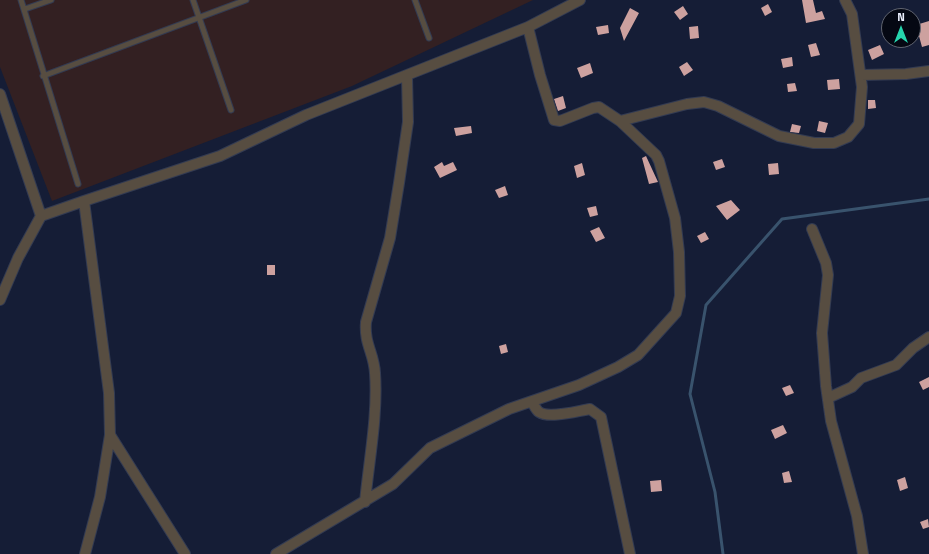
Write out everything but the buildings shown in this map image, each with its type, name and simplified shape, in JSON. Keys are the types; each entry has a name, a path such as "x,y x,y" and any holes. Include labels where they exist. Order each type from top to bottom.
{"street":[{"path":"0,300 18,258 41,216 220,156 306,115 528,27 580,0"},
{"path":"620,121 687,104 704,102 718,106 779,136 814,143 834,143 848,137 859,124 861,115 861,75 852,14 845,0"},
{"path":"276,554 393,484 430,448 509,410 606,373 638,355 676,313 680,304 679,252 675,218 656,155 620,121 599,107 560,121 554,120 540,75 528,27"},
{"path":"861,75 906,74 929,71"},
{"path":"365,502 373,429 375,373 365,335 366,322 390,238 408,122 407,76"},
{"path":"0,94 41,216"},
{"path":"84,201 109,393 110,435 100,497 85,554"},
{"path":"812,229 826,263 828,275 822,333 831,421 857,516 863,554"},
{"path":"828,398 848,389 862,378 896,365 912,348 929,337"},
{"path":"532,402 538,412 544,414 551,415 590,410 601,417 630,554"},
{"path":"110,435 185,554"}],"lane":[{"path":"21,0 25,9 43,76 78,184"},
{"path":"25,9 51,0"},
{"path":"193,0 231,110"},
{"path":"43,76 200,19 246,0"},
{"path":"415,0 429,38"}],"shaded area":[{"path":"0,0 533,0 352,86 52,201 0,67"}],"waterway":[{"path":"723,554 715,492 690,394 706,305 782,219 929,199"}]}
